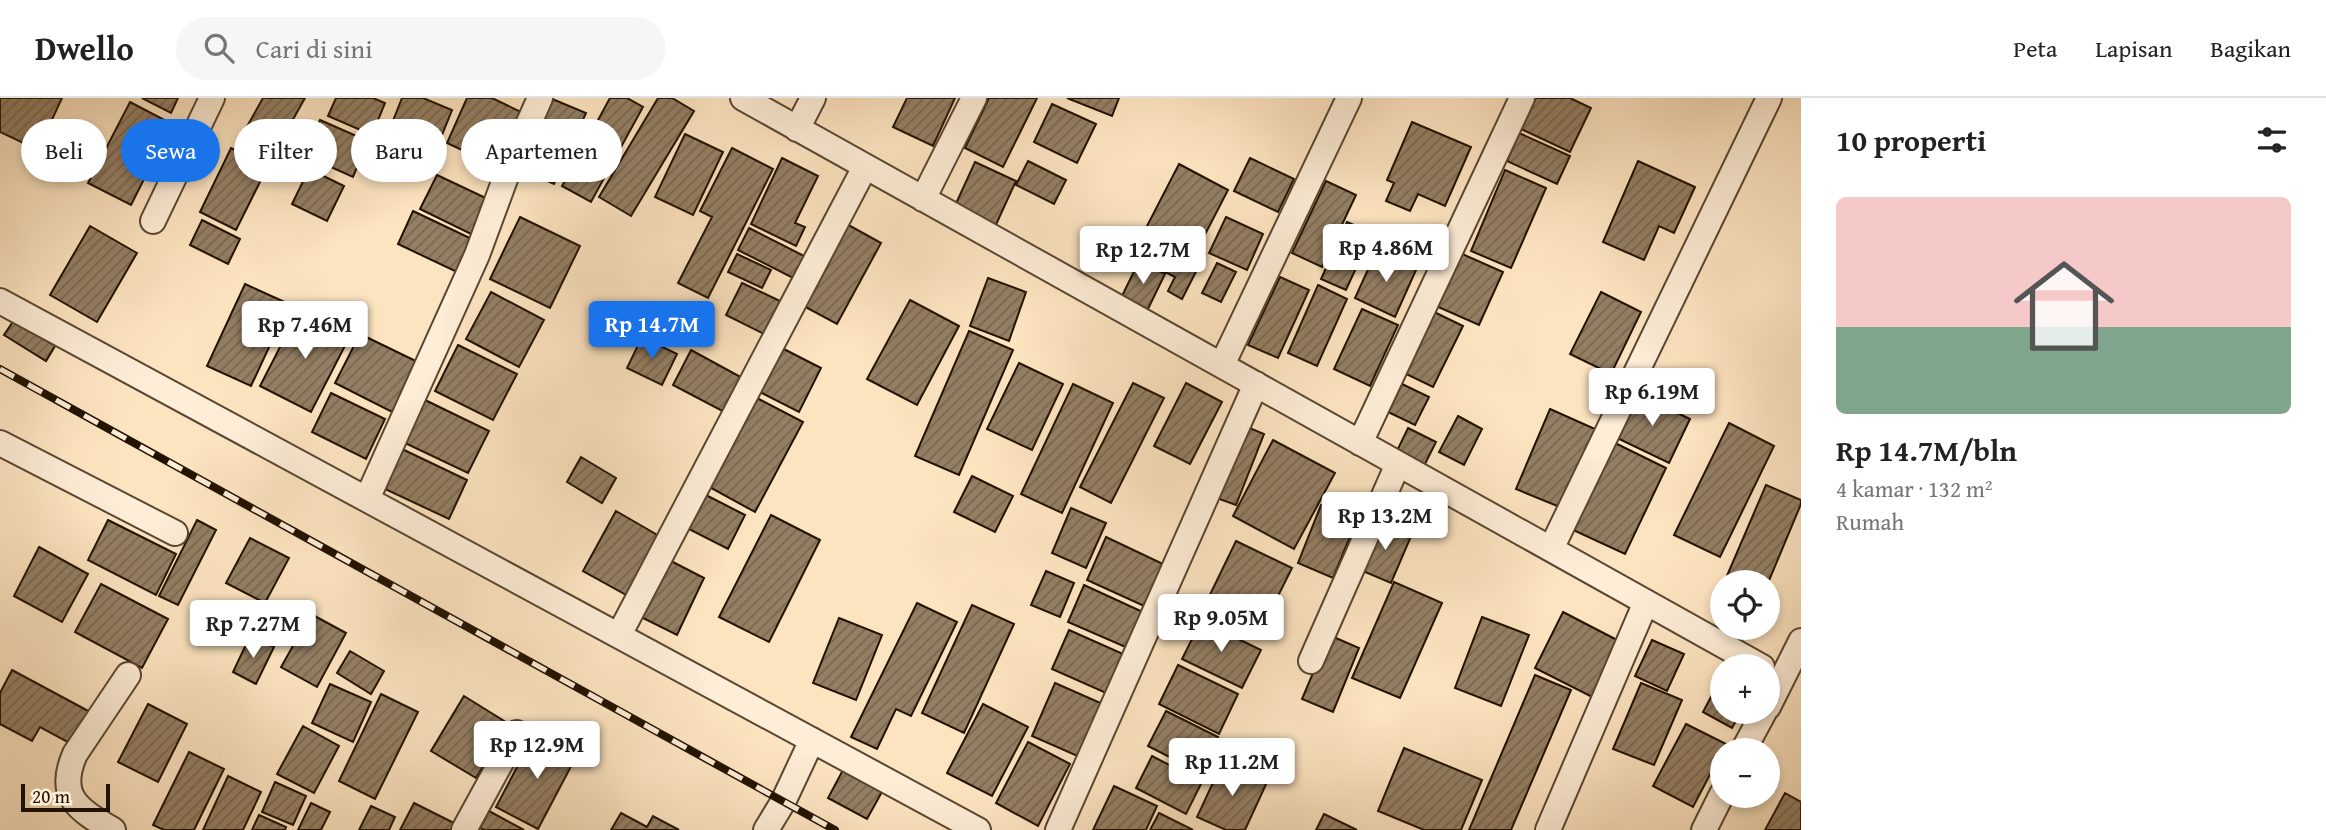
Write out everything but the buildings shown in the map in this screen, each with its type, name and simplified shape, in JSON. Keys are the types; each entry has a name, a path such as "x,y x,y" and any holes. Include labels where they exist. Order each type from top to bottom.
{"street":[{"path":"153,220 212,98"},
{"path":"367,499 477,255 511,163 540,98"},
{"path":"743,98 1739,654"},
{"path":"797,129 813,98"},
{"path":"923,199 974,98"},
{"path":"1222,366 1349,98"},
{"path":"1360,443 1522,98"},
{"path":"1550,549 1769,98"},
{"path":"619,635 865,167"},
{"path":"0,301 978,830"},
{"path":"1058,830 1256,384"},
{"path":"0,443 175,533"},
{"path":"1311,661 1398,464"},
{"path":"1548,830 1646,602"},
{"path":"1784,679 1801,641"},
{"path":"113,830 77,806 67,782 69,766 75,754 128,675"},
{"path":"464,830 517,733"},
{"path":"766,830 783,802 812,740"},
{"path":"1704,830 1715,808"}],"railway":[{"path":"0,369 835,830"}]}
